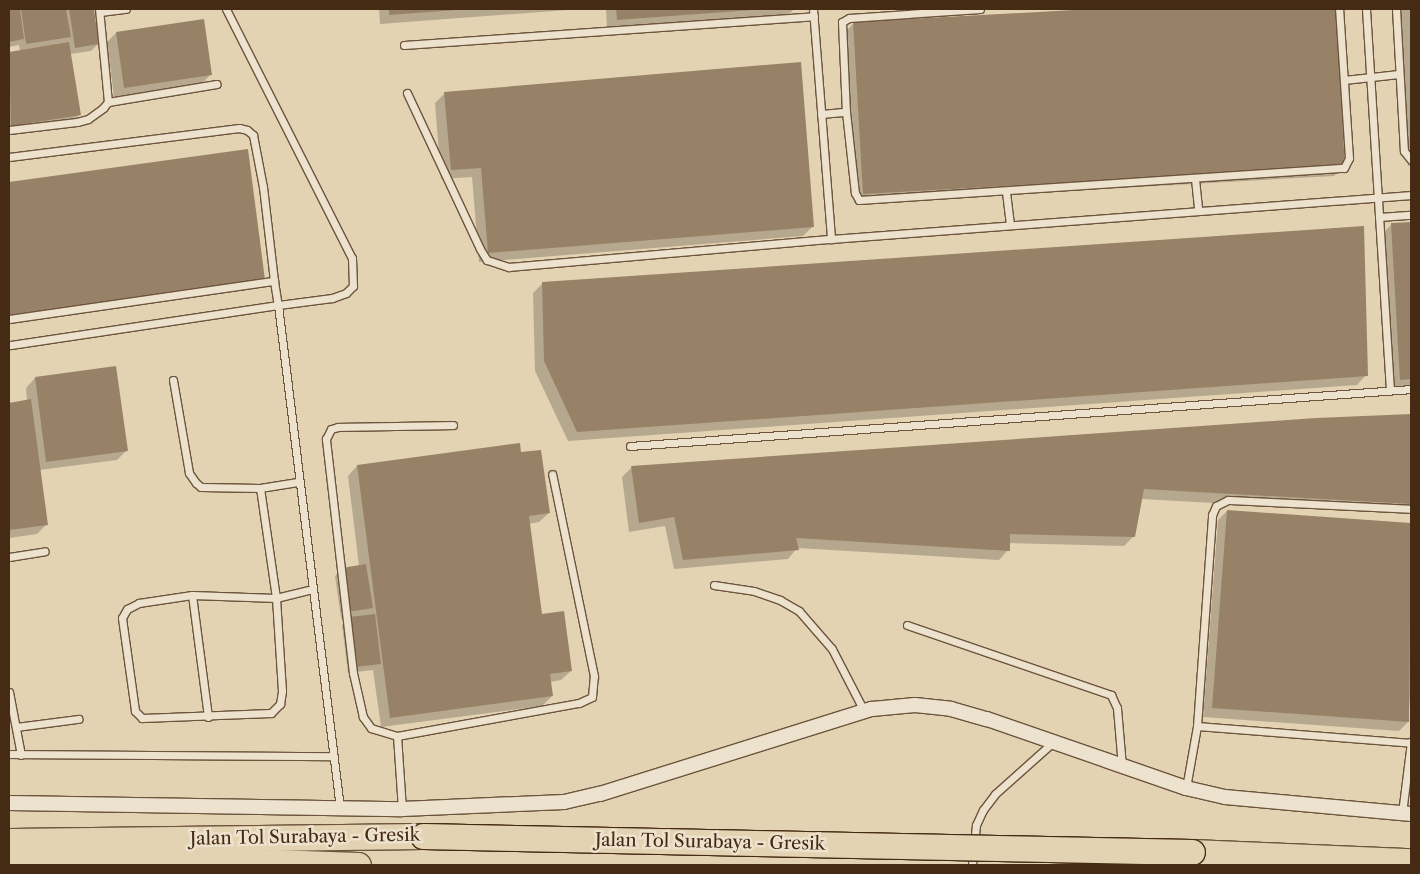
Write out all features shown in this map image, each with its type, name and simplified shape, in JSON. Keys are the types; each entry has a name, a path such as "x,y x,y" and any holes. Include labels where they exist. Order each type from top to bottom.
{"highway":[{"name":"Jalan Tol Surabaya - Gresik","path":"9,840 423,836 1192,852 1411,861"},
{"name":"Jalan Tol Surabaya - Gresik","path":"9,865 274,862 358,865"}],"street":[{"path":"9,804 402,809 564,802 600,794 776,737 864,711 915,705 951,709 987,718 1052,743 1186,788 1225,796 1407,813"}],"lane":[{"path":"108,102 99,10 126,9"},
{"path":"9,345 332,298 346,293 353,286 352,258 226,9"},
{"path":"980,9 844,19 840,27 846,112 855,193 859,200 1006,192 1346,167 1349,158 1340,9"},
{"path":"1366,9 1390,390"},
{"path":"1396,9 1404,151 1411,160"},
{"path":"404,45 813,12 831,239"},
{"path":"1344,80 1399,74"},
{"path":"9,130 88,119 108,102 217,84"},
{"path":"407,93 480,249 492,263 510,267 831,239 1411,195"},
{"path":"821,114 846,112"},
{"path":"9,157 239,128 247,130 253,135 278,305 311,589 340,809"},
{"path":"1195,179 1198,210"},
{"path":"1006,192 1010,225"},
{"path":"1379,217 1411,215"},
{"path":"9,319 274,281"},
{"path":"173,380 192,479 202,487 260,488 298,482"},
{"path":"630,446 1411,389"},
{"path":"453,424 338,427 331,429 326,439 342,598 353,674 363,716 371,728 397,736 579,703 592,697 594,676 552,474"},
{"path":"260,488 276,598 280,704 271,713 261,715 142,718 132,704 122,618 127,609 139,603 192,595 276,598 311,589"},
{"path":"1186,788 1197,726 1212,515 1216,506 1228,500 1411,509"},
{"path":"9,557 45,551"},
{"path":"714,585 754,591 780,600 799,611 832,649 864,711"},
{"path":"192,595 208,717"},
{"path":"908,625 1111,695 1118,708 1122,766"},
{"path":"9,692 22,755"},
{"path":"16,727 78,719"},
{"path":"1197,726 1411,742 1407,813"},
{"path":"397,736 402,809"},
{"path":"972,865 976,825 983,810 995,794 1052,743"},
{"path":"9,754 333,756"}],"building":[{"path":"9,9 20,9 24,39 9,42"},
{"path":"21,9 66,9 71,37 26,44"},
{"path":"69,9 94,9 99,44 75,48"},
{"path":"389,9 456,9 456,10 389,15"},
{"path":"616,9 752,9 752,10 617,20"},
{"path":"1092,9 1336,9 1345,167 863,194 853,22"},
{"path":"204,19 212,75 124,88 116,32"},
{"path":"69,42 81,115 11,126 9,52"},
{"path":"801,62 814,227 488,253 481,168 451,170 444,92"},
{"path":"248,149 265,280 10,315 9,182"},
{"path":"1411,222 1411,379 1400,380 1391,223"},
{"path":"1364,226 1368,376 577,432 544,361 542,282"},
{"path":"116,366 128,451 46,462 35,377"},
{"path":"31,399 48,525 9,530 9,403"},
{"path":"1411,414 1411,504 1144,489 1135,537 1010,534 1010,551 796,538 799,550 683,560 674,517 639,523 631,466 1316,418"},
{"path":"520,443 521,452 541,450 550,513 529,516 542,614 564,611 572,671 550,674 553,696 390,718 357,465"},
{"path":"1227,510 1411,523 1409,722 1212,708"},
{"path":"366,564 373,608 348,612 342,568"},
{"path":"375,614 381,664 355,667 349,617"}]}
